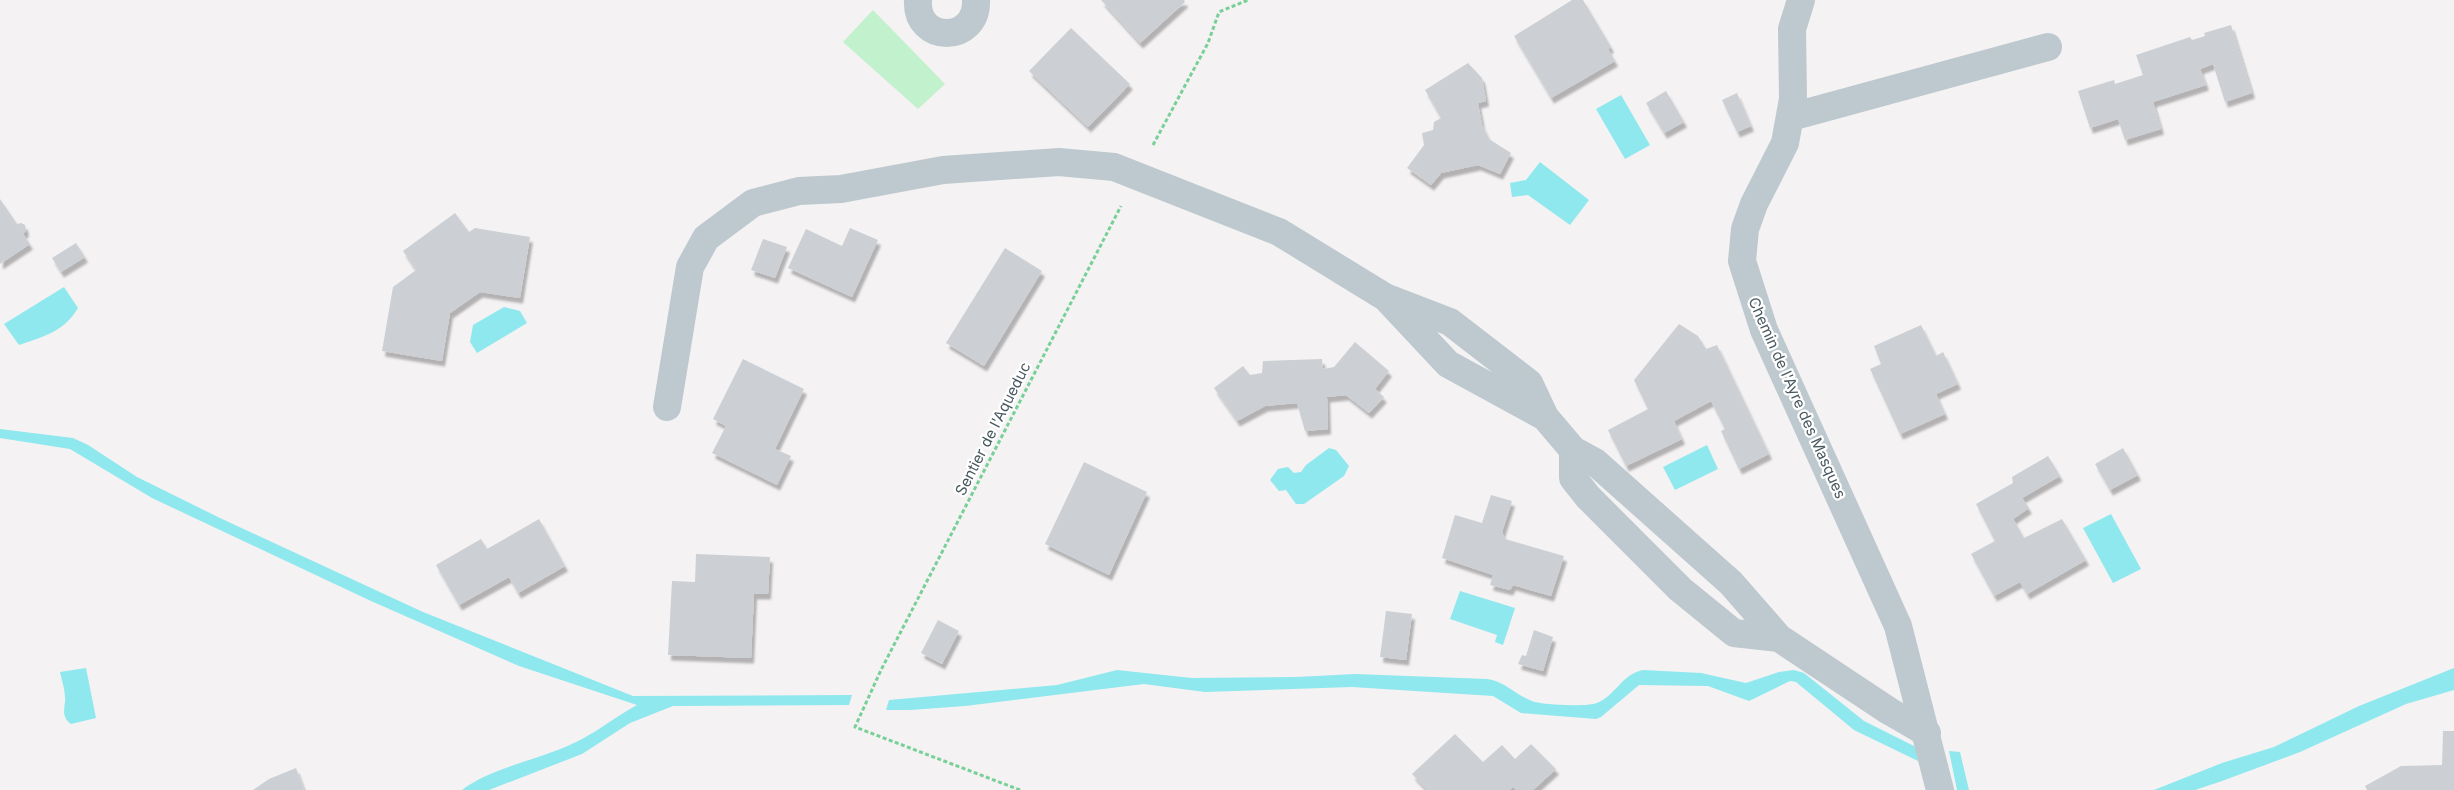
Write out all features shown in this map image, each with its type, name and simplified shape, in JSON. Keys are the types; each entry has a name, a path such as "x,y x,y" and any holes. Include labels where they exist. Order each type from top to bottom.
{"street":[{"path":"918,0 917,7 922,20 927,26 939,33 953,33 973,11 993,0"},
{"name":"Chemin de l'Ayre des Masques","path":"1801,0 1792,29 1794,98 1791,117 1785,143 1754,204 1745,229 1742,261 1764,330 1898,626 1927,733 1940,790"},
{"path":"1791,117 2048,46"},
{"path":"666,406 690,267 706,238 753,203 799,191 841,189 953,170 1060,162 1114,167 1137,174 1279,232 1385,297 1448,364 1545,417 1573,450 1595,462 1731,583 1779,638 1889,711 1927,733"},
{"path":"1573,450 1572,478 1588,497 1680,590 1734,633 1779,638"}],"path":[{"name":"Sentier de l'Aqueduc","path":"1020,790 856,727 886,661 1137,174 1208,43 1219,12 1248,0"}],"green space":[{"path":"873,10 945,84 918,109 843,42"}],"water":[{"path":"1621,95 1650,145 1625,159 1596,109"},
{"path":"1540,162 1589,200 1570,225 1528,195 1512,197 1510,183 1526,180"},
{"path":"64,287 78,308 73,316 53,332 19,345 4,324"},
{"path":"504,307 520,311 527,323 477,353 470,342 473,325"},
{"path":"0,429 73,438 88,445 137,477 220,518 423,612 633,696 852,695 849,705 673,706 630,723 582,754 489,790 462,790 488,775 568,746 637,705 519,666 371,601 152,498 70,449 0,438"},
{"path":"1707,445 1718,469 1675,490 1663,467"},
{"path":"1329,448 1336,450 1349,466 1344,476 1304,504 1296,504 1286,490 1279,491 1270,480 1278,469 1288,467 1294,473 1301,472 1306,465"},
{"path":"2111,514 2141,569 2113,583 2083,528"},
{"path":"1460,591 1515,608 1503,645 1495,642 1497,635 1450,619"},
{"path":"86,668 96,718 71,724 64,714 65,695 60,672"},
{"path":"2454,668 2454,690 2406,704 2300,752 2195,790 2154,790 2222,763 2274,747 2359,706"},
{"path":"1117,670 1192,678 1296,677 1355,674 1487,679 1499,682 1532,701 1545,704 1575,705 1592,704 1603,700 1629,676 1643,670 1701,673 1746,683 1779,672 1794,670 1804,673 1864,721 1916,747 1918,761 1854,730 1796,682 1790,681 1749,701 1708,686 1639,685 1601,717 1596,719 1521,713 1493,696 1352,687 1205,692 1144,684 965,706 886,710 889,700 1057,685"},
{"path":"1949,751 1960,752 1969,790 1957,790"}],"building":[{"path":"1101,0 1184,0 1185,2 1140,43"},
{"path":"1572,0 1583,0 1611,47 1608,49 1615,61 1551,98 1514,36"},
{"path":"2231,25 2252,93 2225,102 2213,64 2200,69 2206,85 2153,102 2161,129 2125,140 2118,119 2090,128 2078,91 2114,80 2115,84 2143,75 2136,55 2190,37 2192,40 2205,36 2204,33"},
{"path":"1071,28 1130,84 1088,127 1029,71"},
{"path":"1468,63 1482,78 1486,101 1478,103 1482,125 1489,139 1511,153 1500,174 1478,165 1441,173 1431,185 1407,168 1424,145 1422,133 1433,130 1434,122 1441,118 1425,90"},
{"path":"1666,91 1684,122 1664,133 1646,103"},
{"path":"1737,93 1751,126 1737,132 1722,100"},
{"path":"0,199 17,224 25,225 26,231 23,234 30,244 0,264"},
{"path":"455,213 469,232 475,228 530,237 520,298 480,292 450,313 442,361 382,351 393,287 416,270 403,251"},
{"path":"850,228 878,240 852,297 788,268 806,229 842,246"},
{"path":"763,239 787,247 775,278 751,270"},
{"path":"76,243 85,257 61,272 52,258"},
{"path":"1005,248 1042,271 984,366 946,343"},
{"path":"1679,324 1698,336 1706,349 1717,345 1769,454 1739,469 1721,431 1725,429 1711,401 1674,421 1682,439 1626,466 1608,430 1648,409 1634,380"},
{"path":"1921,325 1936,356 1943,352 1958,384 1936,394 1945,414 1900,434 1870,369 1881,364 1874,346"},
{"path":"1355,342 1389,371 1375,389 1384,397 1369,413 1346,395 1327,397 1328,429 1305,431 1297,403 1265,406 1237,421 1214,388 1243,366 1250,375 1262,373 1263,361 1322,359 1323,369 1334,367"},
{"path":"743,359 804,389 775,449 791,456 777,485 712,453 726,426 713,419"},
{"path":"2123,448 2138,475 2110,490 2095,464"},
{"path":"2048,456 2060,476 2022,498 2029,508 2013,519 2024,538 2062,519 2086,560 2027,594 2020,582 1994,596 1971,554 1995,541 1976,504 2013,483 2012,477"},
{"path":"1084,462 1147,492 1109,575 1045,544"},
{"path":"1491,495 1512,501 1502,532 1505,539 1564,556 1551,596 1513,585 1510,590 1490,585 1493,575 1442,558 1455,515 1482,523"},
{"path":"539,519 565,566 518,593 509,577 459,605 436,565 481,539 487,549"},
{"path":"696,554 770,557 768,594 754,594 751,658 668,655 672,581 695,582"},
{"path":"1386,611 1412,614 1406,660 1380,657"},
{"path":"938,620 959,631 942,664 921,653"},
{"path":"1534,630 1553,637 1543,671 1518,664 1522,655 1526,656"},
{"path":"2443,731 2454,731 2454,790 2367,790 2365,786 2401,766 2442,765"},
{"path":"1455,734 1483,762 1502,745 1515,759 1531,744 1556,769 1533,790 1516,790 1513,787 1510,790 1427,790 1412,774"},
{"path":"296,768 304,790 253,790 269,779"}]}
